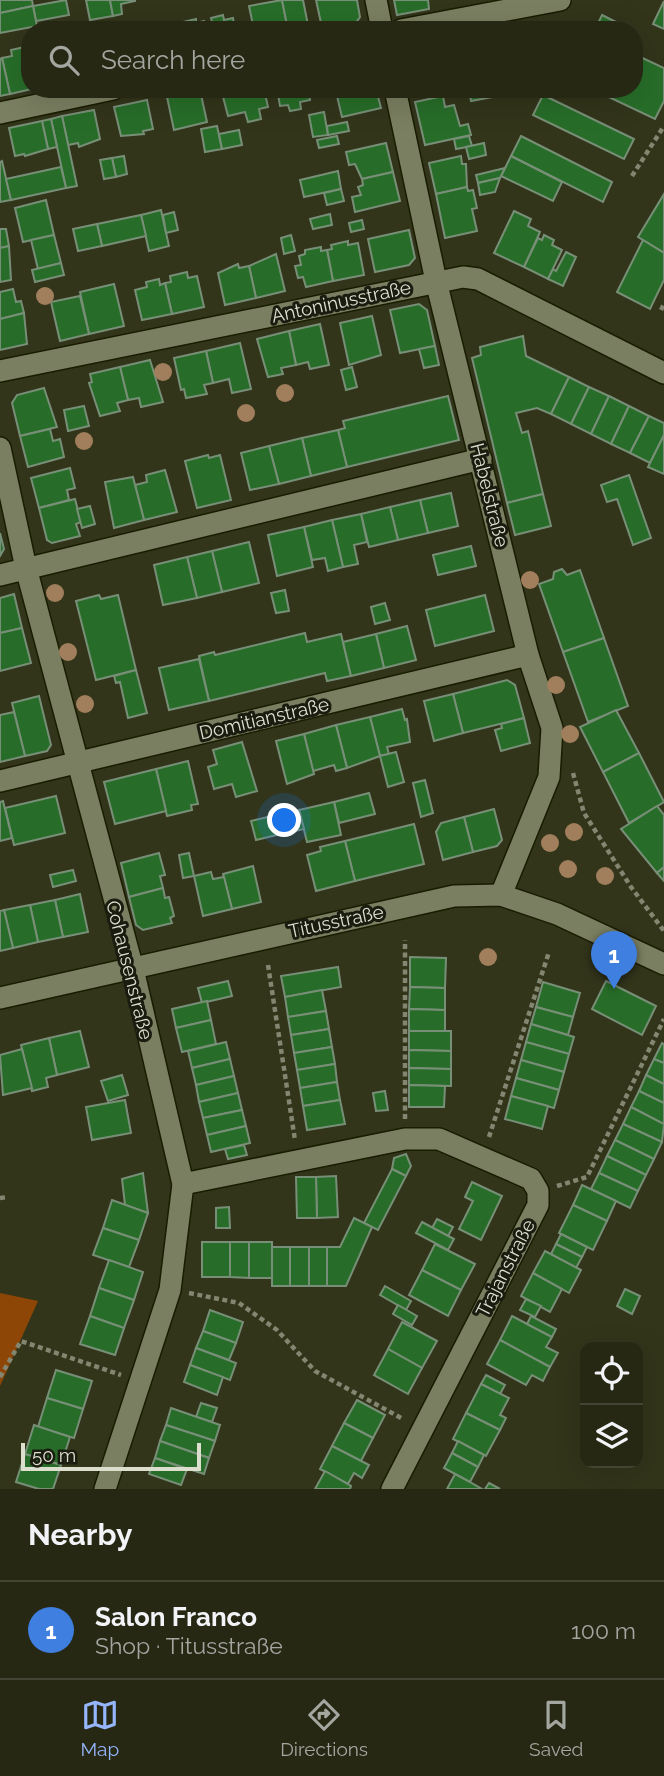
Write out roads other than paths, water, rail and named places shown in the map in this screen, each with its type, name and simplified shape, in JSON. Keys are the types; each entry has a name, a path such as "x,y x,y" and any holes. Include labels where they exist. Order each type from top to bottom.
{"street":[{"path":"376,0 380,21"},
{"path":"449,21 560,0"},
{"path":"0,113 71,98"},
{"name":"Habelstraße","path":"397,98 436,281 528,654 552,728 549,777 501,895"},
{"name":"Antoninusstraße","path":"0,371 463,277 478,279 664,373"},
{"name":"Cohausenstraße","path":"0,448 26,568 75,763 133,969 183,1184 170,1290 105,1489"},
{"path":"0,575 481,459"},
{"name":"Domitianstraße","path":"0,782 528,654"},
{"name":"Titusstraße","path":"0,998 454,896 501,895 557,914 664,964"},
{"name":"Trajanstraße","path":"183,1184 405,1139 439,1139 531,1179 538,1191 538,1205 392,1489"}],"place":[{"name":"Salon Franco","path":"614,989"}]}
